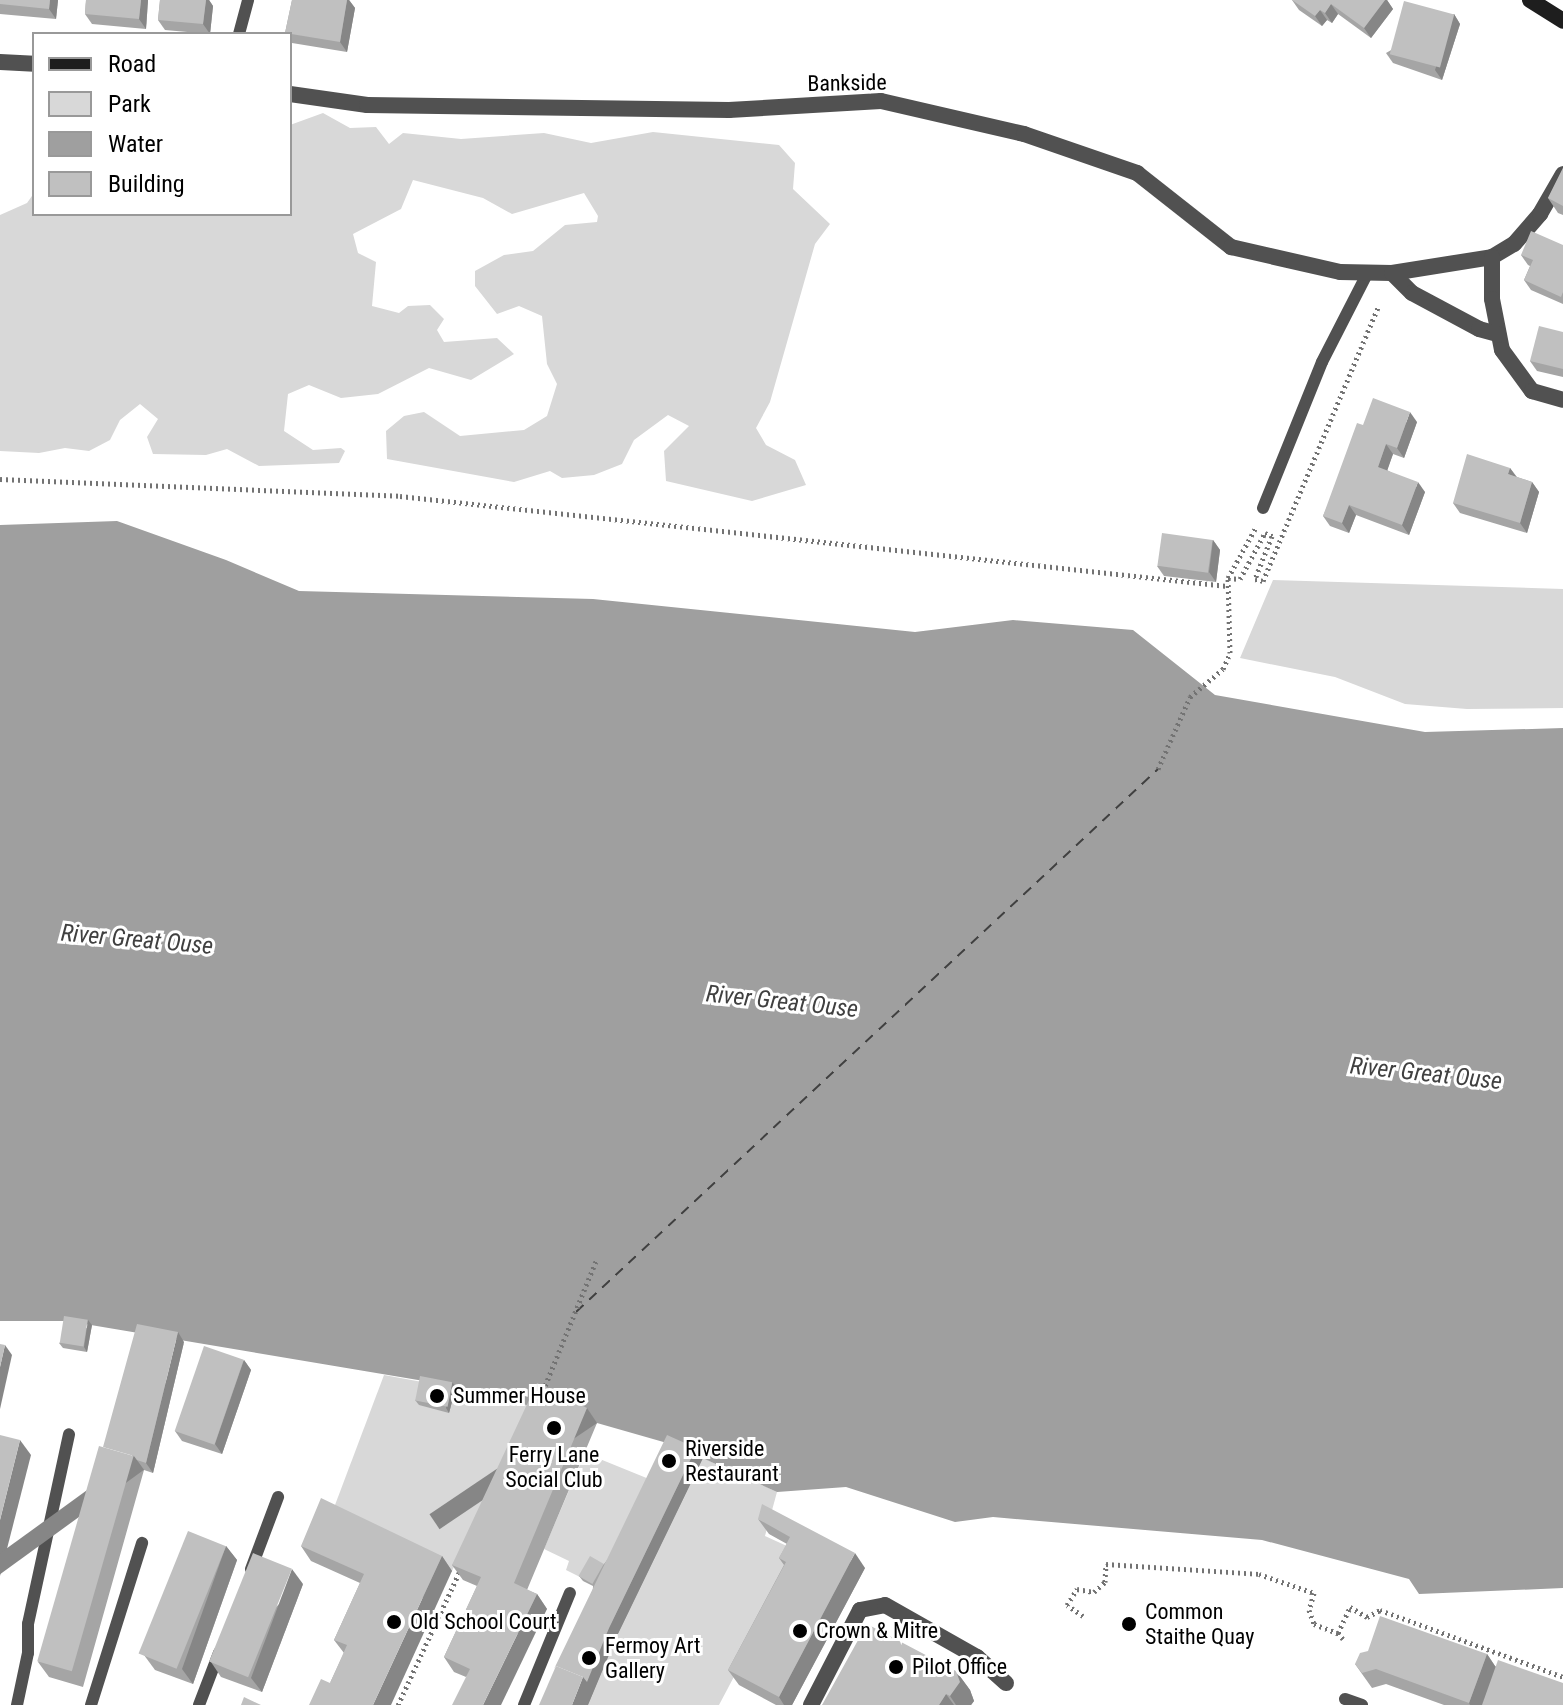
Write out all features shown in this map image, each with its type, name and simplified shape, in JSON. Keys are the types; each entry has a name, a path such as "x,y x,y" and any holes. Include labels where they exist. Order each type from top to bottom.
{"street":[{"path":"1530,0 1563,21"},
{"path":"0,62 32,64"},
{"name":"Bankside","path":"292,94 367,105 729,110 881,101 1024,134 1137,173 1231,247 1340,272 1367,274 1492,257"},
{"path":"1563,174 1540,214 1514,244 1492,257 1492,299 1500,342 1532,391 1563,400"},
{"path":"1392,273 1412,293 1500,342"},
{"path":"811,1705 860,1610 885,1605 977,1657 1006,1683"}],"lane":[{"path":"240,32 248,0"},
{"path":"1263,508 1322,362 1367,274"},
{"path":"17,1705 28,1653 28,1624 69,1434"},
{"path":"244,1586 278,1497"},
{"path":"91,1705 142,1543"},
{"path":"524,1705 570,1593"},
{"path":"199,1705 222,1646"},
{"path":"1345,1699 1362,1705"}],"path":[{"path":"0,479 400,496 1227,586 1230,653 1223,669 1190,697 1158,769"},
{"path":"1228,578 1253,533"},
{"path":"542,1394 597,1259"},
{"path":"398,1705 466,1558"},
{"path":"1083,1616 1067,1605 1077,1589 1094,1592 1105,1582 1106,1564 1259,1574 1314,1593 1309,1610 1314,1624 1341,1636 1350,1607 1367,1617 1380,1610 1563,1677"},
{"path":"1503,1669 1507,1657"}],"green space":[{"path":"323,113 350,128 376,127 389,144 403,133 461,139 544,133 591,143 653,132 779,145 795,163 793,189 830,224 815,244 770,402 756,428 766,445 795,460 806,485 752,501 666,481 664,451 689,426 668,415 634,440 622,464 594,475 562,478 550,471 514,482 387,459 386,431 404,416 424,412 460,436 524,430 547,416 557,384 547,364 542,316 519,306 497,314 475,286 475,271 504,255 533,251 565,225 597,222 598,216 584,193 512,214 483,198 413,180 401,209 353,234 358,253 376,262 372,306 399,313 408,306 430,305 444,319 437,330 444,342 497,338 514,354 471,380 429,368 378,394 341,398 309,385 288,394 284,431 313,450 341,448 345,451 339,463 259,466 227,449 206,455 153,454 147,437 158,419 140,404 120,420 110,440 89,451 65,448 39,453 0,451 0,215 27,203 32,196 32,216 292,216 292,124"},
{"path":"1273,580 1563,589 1563,708 1467,709 1405,704 1335,677 1240,658"},
{"name":"Old School Court","path":"384,1375 499,1396 531,1406 452,1571 332,1513"},
{"path":"585,1453 649,1479 609,1570 584,1579 566,1570 569,1561 544,1549"},
{"path":"703,1458 777,1492 765,1536 800,1552 719,1705 588,1705 616,1638"}],"water":[{"name":"River Great Ouse","path":"117,521 226,560 299,591 593,599 915,632 1013,620 1133,630 1215,695 1425,732 1563,728 1563,1588 1419,1594 1409,1579 1262,1540 993,1517 955,1522 846,1487 777,1492 674,1445 597,1423 547,1398 531,1406 424,1381 67,1321 0,1321 0,525"}],"building":[{"path":"0,0 50,0 49,9 0,4"},
{"path":"86,0 141,0 139,19 85,14"},
{"path":"160,0 206,0 203,24 158,20"},
{"path":"292,0 347,0 340,42 285,32"},
{"path":"1292,0 1385,0 1364,28 1331,4 1325,13 1320,10 1315,16"},
{"path":"1404,1 1454,14 1440,68 1390,54"},
{"path":"1563,168 1563,206 1548,198"},
{"path":"1531,231 1563,245 1561,297 1524,280 1533,260 1521,255"},
{"path":"1539,326 1563,332 1563,369 1530,361"},
{"path":"1373,398 1410,412 1397,448 1386,444 1378,467 1418,482 1402,525 1349,505 1342,523 1323,516 1357,423 1363,425"},
{"path":"1467,454 1510,468 1508,474 1532,482 1520,523 1453,503"},
{"path":"1162,533 1213,540 1208,573 1157,566"},
{"path":"64,1316 88,1320 83,1346 60,1343"},
{"path":"137,1324 178,1332 146,1463 103,1447"},
{"path":"0,1344 5,1345 0,1367"},
{"path":"204,1346 244,1360 214,1445 175,1431"},
{"name":"Summer House","path":"420,1376 452,1382 448,1407 415,1401"},
{"path":"537,1383 587,1408 514,1583 537,1594 483,1705 452,1705 470,1669 444,1657 481,1577 452,1565"},
{"path":"0,1435 20,1440 0,1520"},
{"path":"667,1435 696,1448 609,1628 587,1682 583,1677 556,1666 554,1669"},
{"path":"99,1446 134,1456 72,1671 37,1661"},
{"name":"Old School Court","path":"321,1498 442,1556 373,1705 309,1705 321,1679 330,1683 347,1645 334,1640 364,1574 301,1546"},
{"name":"Crown & Mitre","path":"762,1504 855,1553 779,1697 728,1670 786,1562 779,1558 790,1537 758,1519"},
{"path":"188,1531 226,1546 177,1669 139,1653"},
{"path":"253,1553 292,1569 248,1677 209,1661"},
{"path":"590,1556 604,1564 592,1584 578,1576"},
{"path":"1380,1616 1487,1654 1469,1703 1376,1669 1362,1673 1355,1664 1360,1653 1368,1651"},
{"path":"867,1624 956,1671 960,1682 950,1696 946,1694 939,1705 822,1705"},
{"path":"1498,1660 1563,1683 1563,1705 1482,1705"},
{"path":"556,1666 583,1677 572,1705 539,1705"},
{"path":"244,1697 261,1705 241,1705"}],"ferry route":[{"path":"576,1312 1158,769"}],"place":[{"name":"Summer House","path":"437,1396"},
{"name":"Ferry Lane Social Club","path":"554,1428"},
{"name":"Riverside Restaurant","path":"669,1461"},
{"name":"Old School Court","path":"394,1622"},
{"name":"Common Staithe Quay","path":"1129,1624"},
{"name":"Crown & Mitre","path":"800,1631"},
{"name":"Fermoy Art Gallery","path":"589,1658"},
{"name":"Pilot Office","path":"896,1667"}]}
